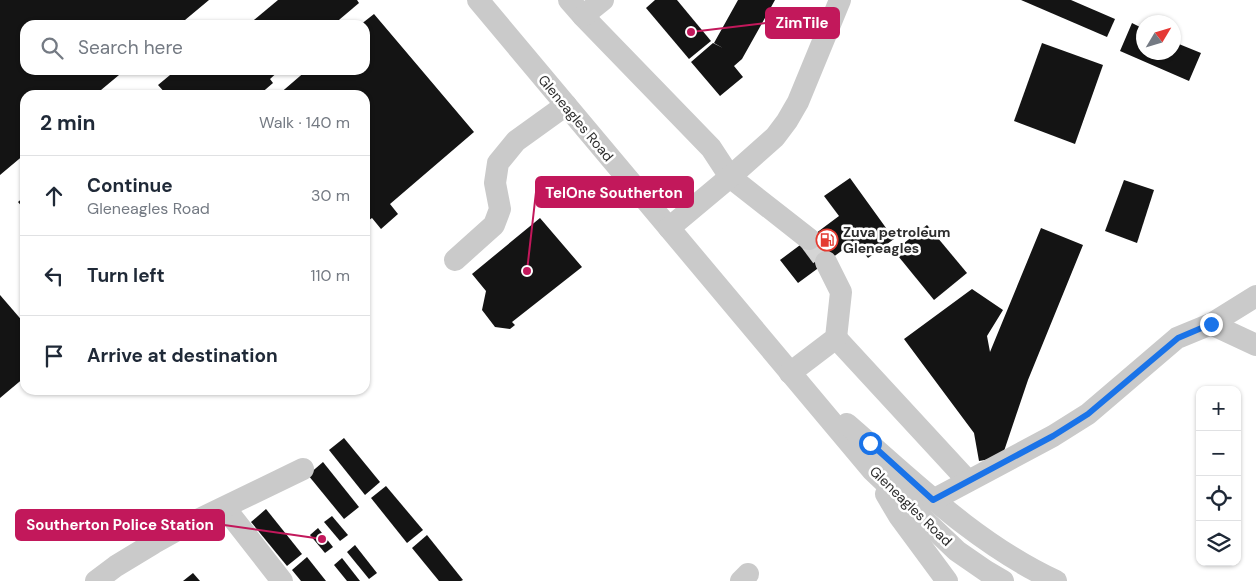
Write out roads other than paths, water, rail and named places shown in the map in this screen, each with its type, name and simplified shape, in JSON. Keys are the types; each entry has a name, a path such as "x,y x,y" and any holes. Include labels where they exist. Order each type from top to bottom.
{"street":[{"name":"Gleneagles Road","path":"478,0 872,470 957,551 1003,581"},
{"path":"603,0 576,8 711,148 730,177 809,239"},
{"path":"669,228 775,137 787,121 798,102 840,0"},
{"path":"456,260 494,225 500,209 496,183 498,163 516,142 566,105"},
{"path":"790,374 836,338 841,292 826,262"},
{"path":"933,500 1053,436 1088,414 1178,338 1211,324 1256,296"},
{"path":"1211,324 1256,345"},
{"path":"836,338 968,480"},
{"name":"Gleneagles Road","path":"790,374 933,500 993,546 1056,581"},
{"path":"96,581 123,574 161,539 302,469"},
{"path":"872,470 899,516 946,581"},
{"path":"225,508 282,581"}],"tunnel":[{"path":"809,239 826,262"}],"place":[{"name":"ZimTile","path":"691,32"},
{"name":"Zuva petroleum Gleneagles","path":"827,240"},
{"name":"TelOne Southerton","path":"527,271"},
{"name":"Southerton Police Station","path":"322,539"}]}
